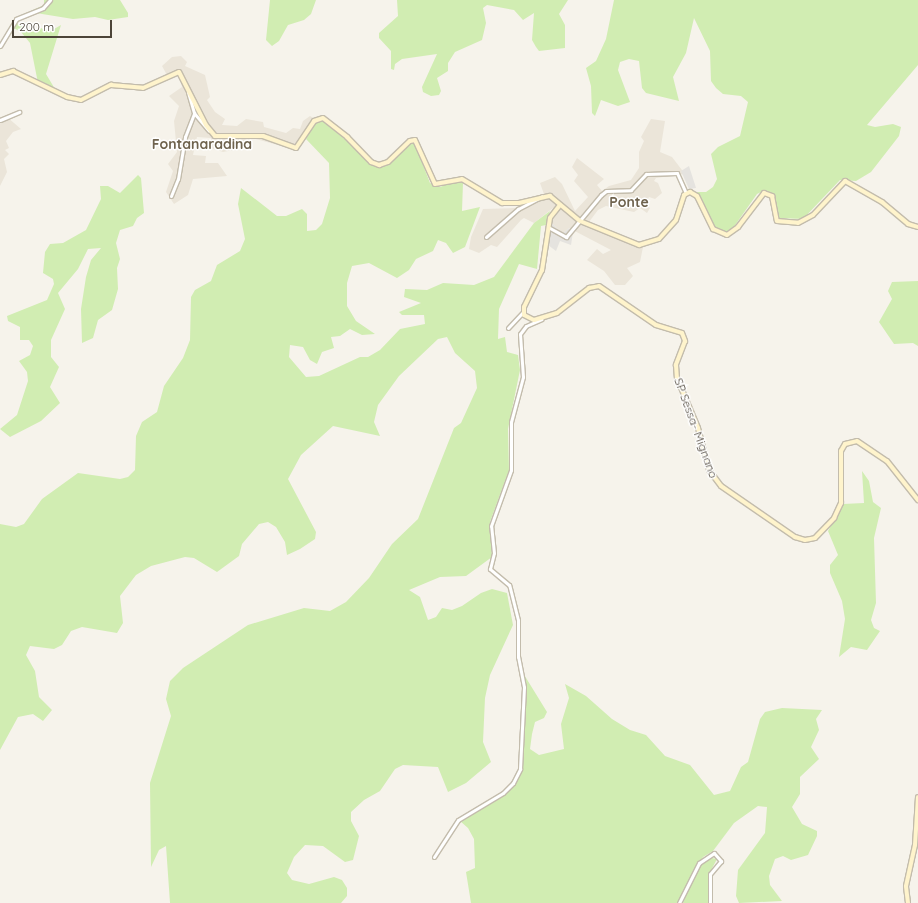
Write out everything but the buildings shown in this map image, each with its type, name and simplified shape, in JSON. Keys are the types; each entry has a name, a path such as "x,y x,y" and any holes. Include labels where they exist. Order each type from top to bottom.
{"street":[{"path":"0,46 16,19 43,8 50,0"},
{"path":"0,75 13,70 46,88 80,100 111,85 143,88 173,72 183,76 194,113 209,131 224,138 263,136 296,148 314,121 323,118 375,164 386,163 414,140 418,142 424,165 435,184 462,179 502,203 519,203 542,196 550,196 580,222 636,244 648,244 659,239 676,220 686,193 677,173 646,174 631,190 606,191 580,222 566,237 548,226"},
{"path":"187,88 209,131"},
{"path":"0,120 19,112"},
{"path":"171,196 178,179 185,137 194,113"},
{"path":"686,193 695,194 713,229 720,235 730,234 738,227 764,193 772,196 777,221 798,223 813,215 845,181 882,202 908,224 918,227"},
{"path":"486,237 518,209 542,196"},
{"path":"508,328 523,312 542,270 548,226 560,205"},
{"name":"SP Sessa- Mignano","path":"542,319 566,308 590,287 599,286 656,325 682,333 685,342 675,372 698,428 713,478 796,536 805,540 815,538 838,511 842,491 840,454 849,442 861,442 872,449 886,461 918,500"},
{"path":"523,312 530,319 542,319"},
{"path":"434,857 458,820 503,793 513,783 520,769 524,687 518,657 518,620 509,585 490,569 494,553 491,526 511,470 511,422 523,377 520,334 526,326 542,319"},
{"path":"908,903 906,886 915,845 918,797"},
{"path":"680,903 699,863 714,853 721,860 710,874 710,903"}],"shaded area":[{"path":"181,56 187,62 185,66 205,75 210,97 207,100 215,112 225,119 222,125 237,126 246,119 263,122 264,127 286,133 293,128 300,129 303,121 310,116 318,121 296,150 252,138 233,150 223,152 211,148 211,138 197,137 193,155 206,156 205,163 218,163 227,176 193,179 188,195 174,204 166,192 173,171 168,164 177,152 174,121 179,106 169,96 182,87 179,74 168,77 162,66 172,57"},
{"path":"7,117 21,129 13,132 6,141 9,148 5,150 9,154 4,159 7,172 0,186 0,123"},
{"name":"Ponte","path":"651,119 665,121 660,152 672,157 685,174 656,178 654,181 658,183 662,193 655,199 649,197 645,204 650,208 647,213 640,208 634,212 606,206 598,210 586,226 643,247 640,262 627,268 633,276 625,285 615,285 604,271 587,260 597,249 603,254 611,250 569,228 562,234 551,222 558,213 553,208 534,223 524,218 521,220 497,247 491,245 479,253 469,249 471,237 483,209 515,208 545,197 540,183 555,177 562,184 575,211 588,197 574,181 578,175 572,167 577,158 604,179 597,185 602,191 609,186 631,180 639,168 639,152 644,141 641,137"},
{"path":"689,166 696,188 689,189 681,171"},
{"path":"551,222 562,234 569,228 573,232 571,245 560,241 556,251 548,245"}],"green space":[{"path":"44,0 120,0 128,13 128,17 108,20 95,17 73,19 36,13 17,21 16,23 32,32 41,28 49,32 61,25 46,74 55,89 38,83 30,43 21,32 12,27 0,50 0,44 15,18 44,5"},
{"path":"270,0 316,0 311,14 304,20 288,25 279,41 272,46 266,40"},
{"path":"397,0 568,0 559,14 565,25 565,48 539,51 532,40 534,13 523,20 514,10 487,5 483,8 486,23 482,40 455,52 448,63 448,71 437,78 441,91 439,95 431,96 423,92 422,87 437,54 402,59 395,64 394,70 391,69 391,51 379,38 379,33 398,16"},
{"path":"614,0 918,0 918,65 867,125 875,127 893,124 901,127 899,136 871,172 856,181 840,180 803,219 778,218 773,195 765,190 757,194 731,231 722,233 714,227 697,192 706,192 713,187 717,179 711,154 718,147 740,136 748,102 741,96 723,94 711,81 710,51 694,18 686,53 673,77 679,101 646,93 642,88 639,61 629,59 620,62 618,70 630,102 618,106 601,100 595,116 592,113 591,86 586,68 596,61 606,39"},
{"path":"323,120 375,166 390,163 410,143 415,144 430,183 440,187 453,182 463,183 462,211 480,207 465,247 453,253 446,243 438,240 433,251 416,259 409,270 397,278 369,263 352,266 347,283 347,306 356,321 375,334 362,335 350,329 340,336 331,337 334,348 322,352 317,364 310,360 303,347 290,345 289,357 306,377 319,376 360,357 368,357 380,350 400,329 425,324 424,315 402,315 399,312 421,303 404,297 405,289 427,290 443,283 474,285 494,277 534,223 550,211 546,225 541,226 537,269 519,264 499,309 498,339 505,337 507,352 518,355 520,370 508,429 509,470 490,522 492,557 466,576 440,577 409,590 420,597 428,620 436,617 442,608 452,610 462,606 481,593 492,589 507,593 513,625 490,675 485,698 483,742 491,762 466,783 448,792 438,767 403,765 395,769 380,791 364,800 351,812 351,821 359,836 353,860 345,862 323,846 305,845 294,857 287,873 292,880 309,884 334,877 342,880 347,888 347,896 341,903 170,903 166,846 159,850 151,867 150,783 171,716 166,699 170,681 183,668 248,625 304,608 330,611 346,602 369,578 392,544 418,519 454,428 461,423 477,388 475,371 455,353 447,337 438,339 399,376 378,405 374,422 380,436 333,426 301,455 288,479 316,532 315,539 300,549 287,555 285,542 276,527 268,522 259,524 242,544 239,556 217,572 194,558 185,557 151,566 136,575 120,596 123,623 117,633 82,627 71,631 62,645 54,649 30,646 26,655 35,671 39,697 52,710 43,721 33,714 18,717 0,750 0,524 16,527 24,524 42,499 78,473 120,479 128,477 135,470 136,436 142,422 157,412 164,386 183,358 190,340 191,297 195,290 211,281 217,265 240,251 245,239 238,204 241,188 277,216 286,216 302,209 307,214 307,231 316,230 322,224 330,198 329,163 306,139 313,125"},
{"path":"138,175 141,178 144,213 137,218 133,226 120,230 116,243 120,259 117,268 118,289 112,310 98,320 93,338 82,343 81,309 86,277 91,260 101,248 88,249 78,269 58,293 65,309 51,340 51,357 59,367 50,387 60,403 41,421 10,437 0,429 17,415 28,381 27,372 19,361 30,355 33,346 29,340 20,340 20,327 8,321 7,316 47,300 54,284 53,279 43,273 45,252 50,244 63,243 86,230 101,199 100,186 108,186 120,193"},
{"path":"918,281 918,346 913,343 894,344 879,322 892,299 888,291 892,282"},
{"path":"862,471 869,481 873,502 881,508 874,538 876,603 871,620 874,628 880,631 867,650 851,647 839,657 845,619 842,601 830,573 830,565 838,555 828,531 843,504 864,503"},
{"path":"523,673 547,712 544,718 535,722 532,734 530,749 539,755 564,749 561,724 569,698 565,684 586,696 612,719 630,730 646,735 665,756 690,765 714,795 730,791 741,767 748,762 760,719 765,712 782,708 822,710 816,719 819,730 811,747 819,759 800,777 800,794 792,807 802,824 817,831 817,836 808,855 791,860 783,856 775,859 769,876 770,885 782,901 739,903 736,896 738,870 765,833 767,807 758,806 734,823 713,851 703,857 678,903 471,903 466,872 475,868 474,839 468,828 460,821 502,795 521,774 524,726"},
{"path":"707,857 717,859 708,876 708,903 683,903 699,865"}],"district":[{"name":"Fontanaradina","path":"202,144"},
{"name":"Ponte","path":"629,202"}]}
